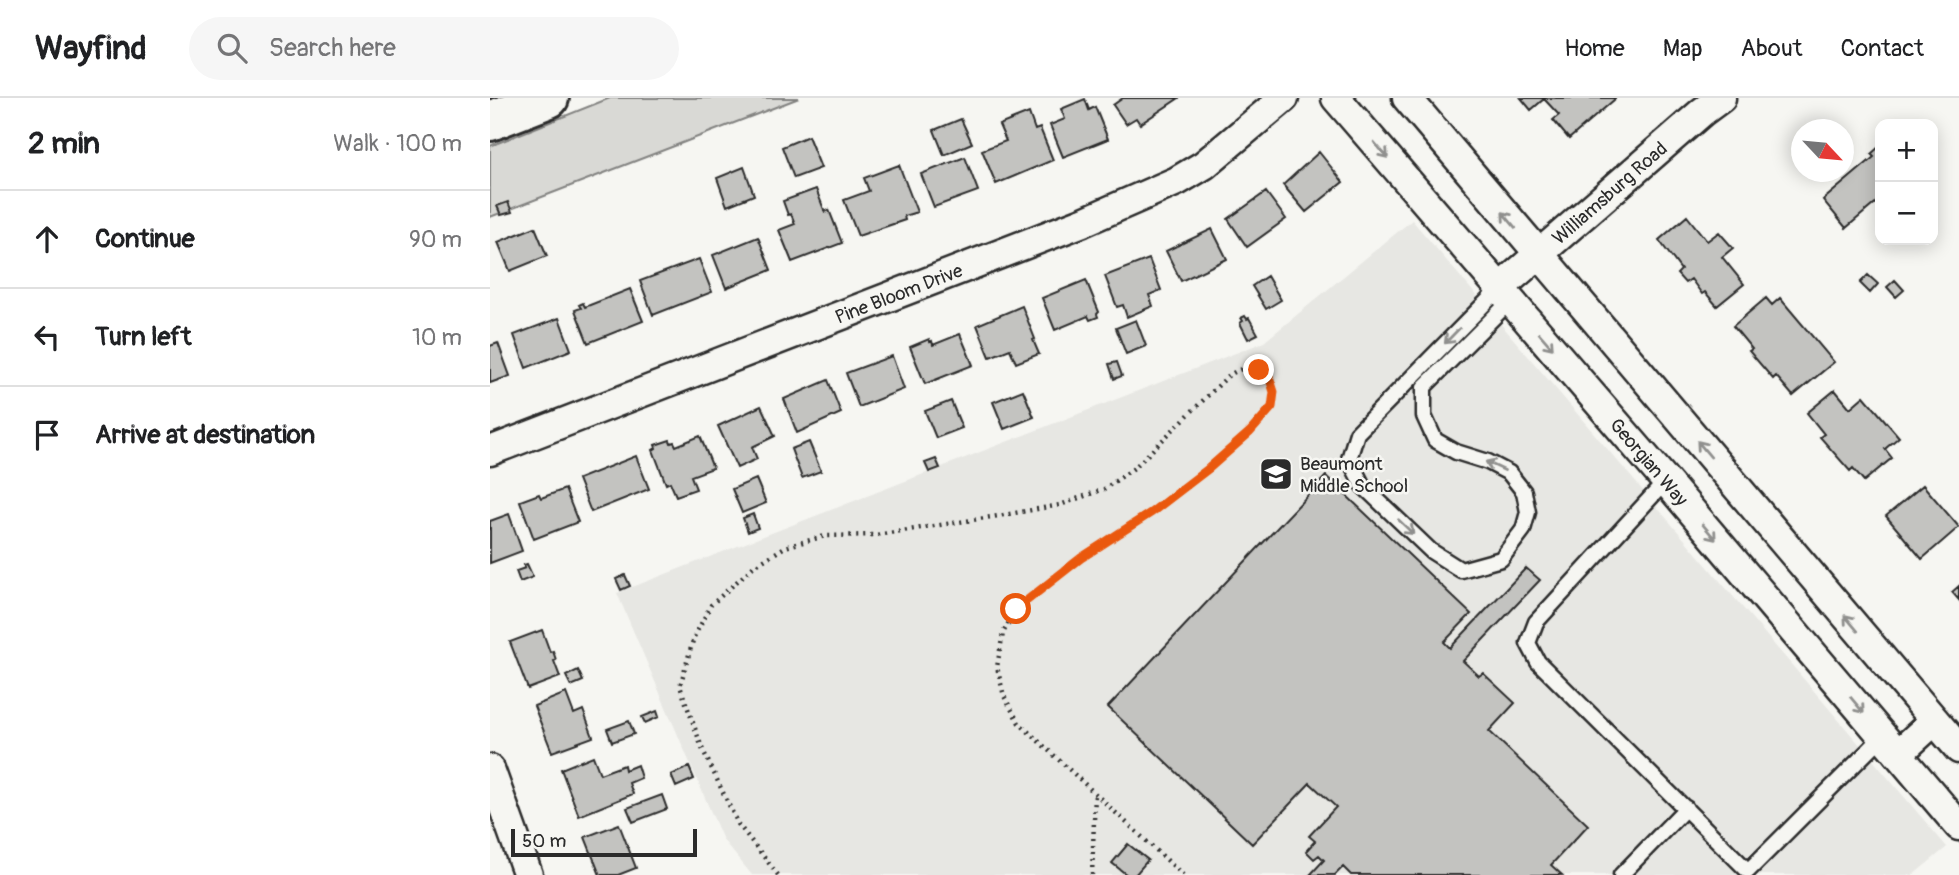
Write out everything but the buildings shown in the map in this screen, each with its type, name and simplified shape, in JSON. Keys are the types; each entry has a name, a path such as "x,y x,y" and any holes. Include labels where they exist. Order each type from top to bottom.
{"highway":[{"path":"490,121 549,98"}],"street":[{"name":"Pine Bloom Drive","path":"490,451 1083,222 1177,181 1204,165 1284,98"},
{"name":"Georgian Way","path":"1336,98 1959,826"},
{"path":"1407,98 1959,749"},
{"name":"Williamsburg Road","path":"1506,294 1538,254 1721,98"},
{"path":"1891,745 1934,721"},
{"path":"490,769 528,875"}],"lane":[{"path":"1506,294 1424,387 1424,416 1435,440 1456,452 1509,472 1524,492 1528,512 1523,530 1501,559 1461,570 1432,551 1363,486 1349,459 1357,433 1506,294"},
{"path":"1666,481 1535,622 1528,643 1538,662 1686,808 1746,873 1891,745"},
{"path":"1621,875 1686,808"}],"path":[{"path":"778,875 738,824 702,748 680,686 694,637 711,605 753,567 785,547 825,536 876,535 1060,505 1104,489 1134,468 1228,376 1240,368 1259,370 1269,376 1274,392 1272,407 1250,432 1208,469 1152,512 1081,558 1016,609 1003,634 997,667 1004,696 1019,723 1183,875"},
{"path":"1092,875 1095,793"}],"shaded area":[{"path":"610,98 799,98 490,217 490,146"},
{"name":"Beaumont Middle School","path":"1412,220 1947,847 1913,875 752,875 723,840 617,593 1264,342"}],"place":[{"name":"Beaumont Middle School","path":"1276,474"}],"route":[{"path":"1016,609 1081,558 1152,512 1208,469 1250,432 1272,407 1274,392 1269,376 1259,370"}]}
